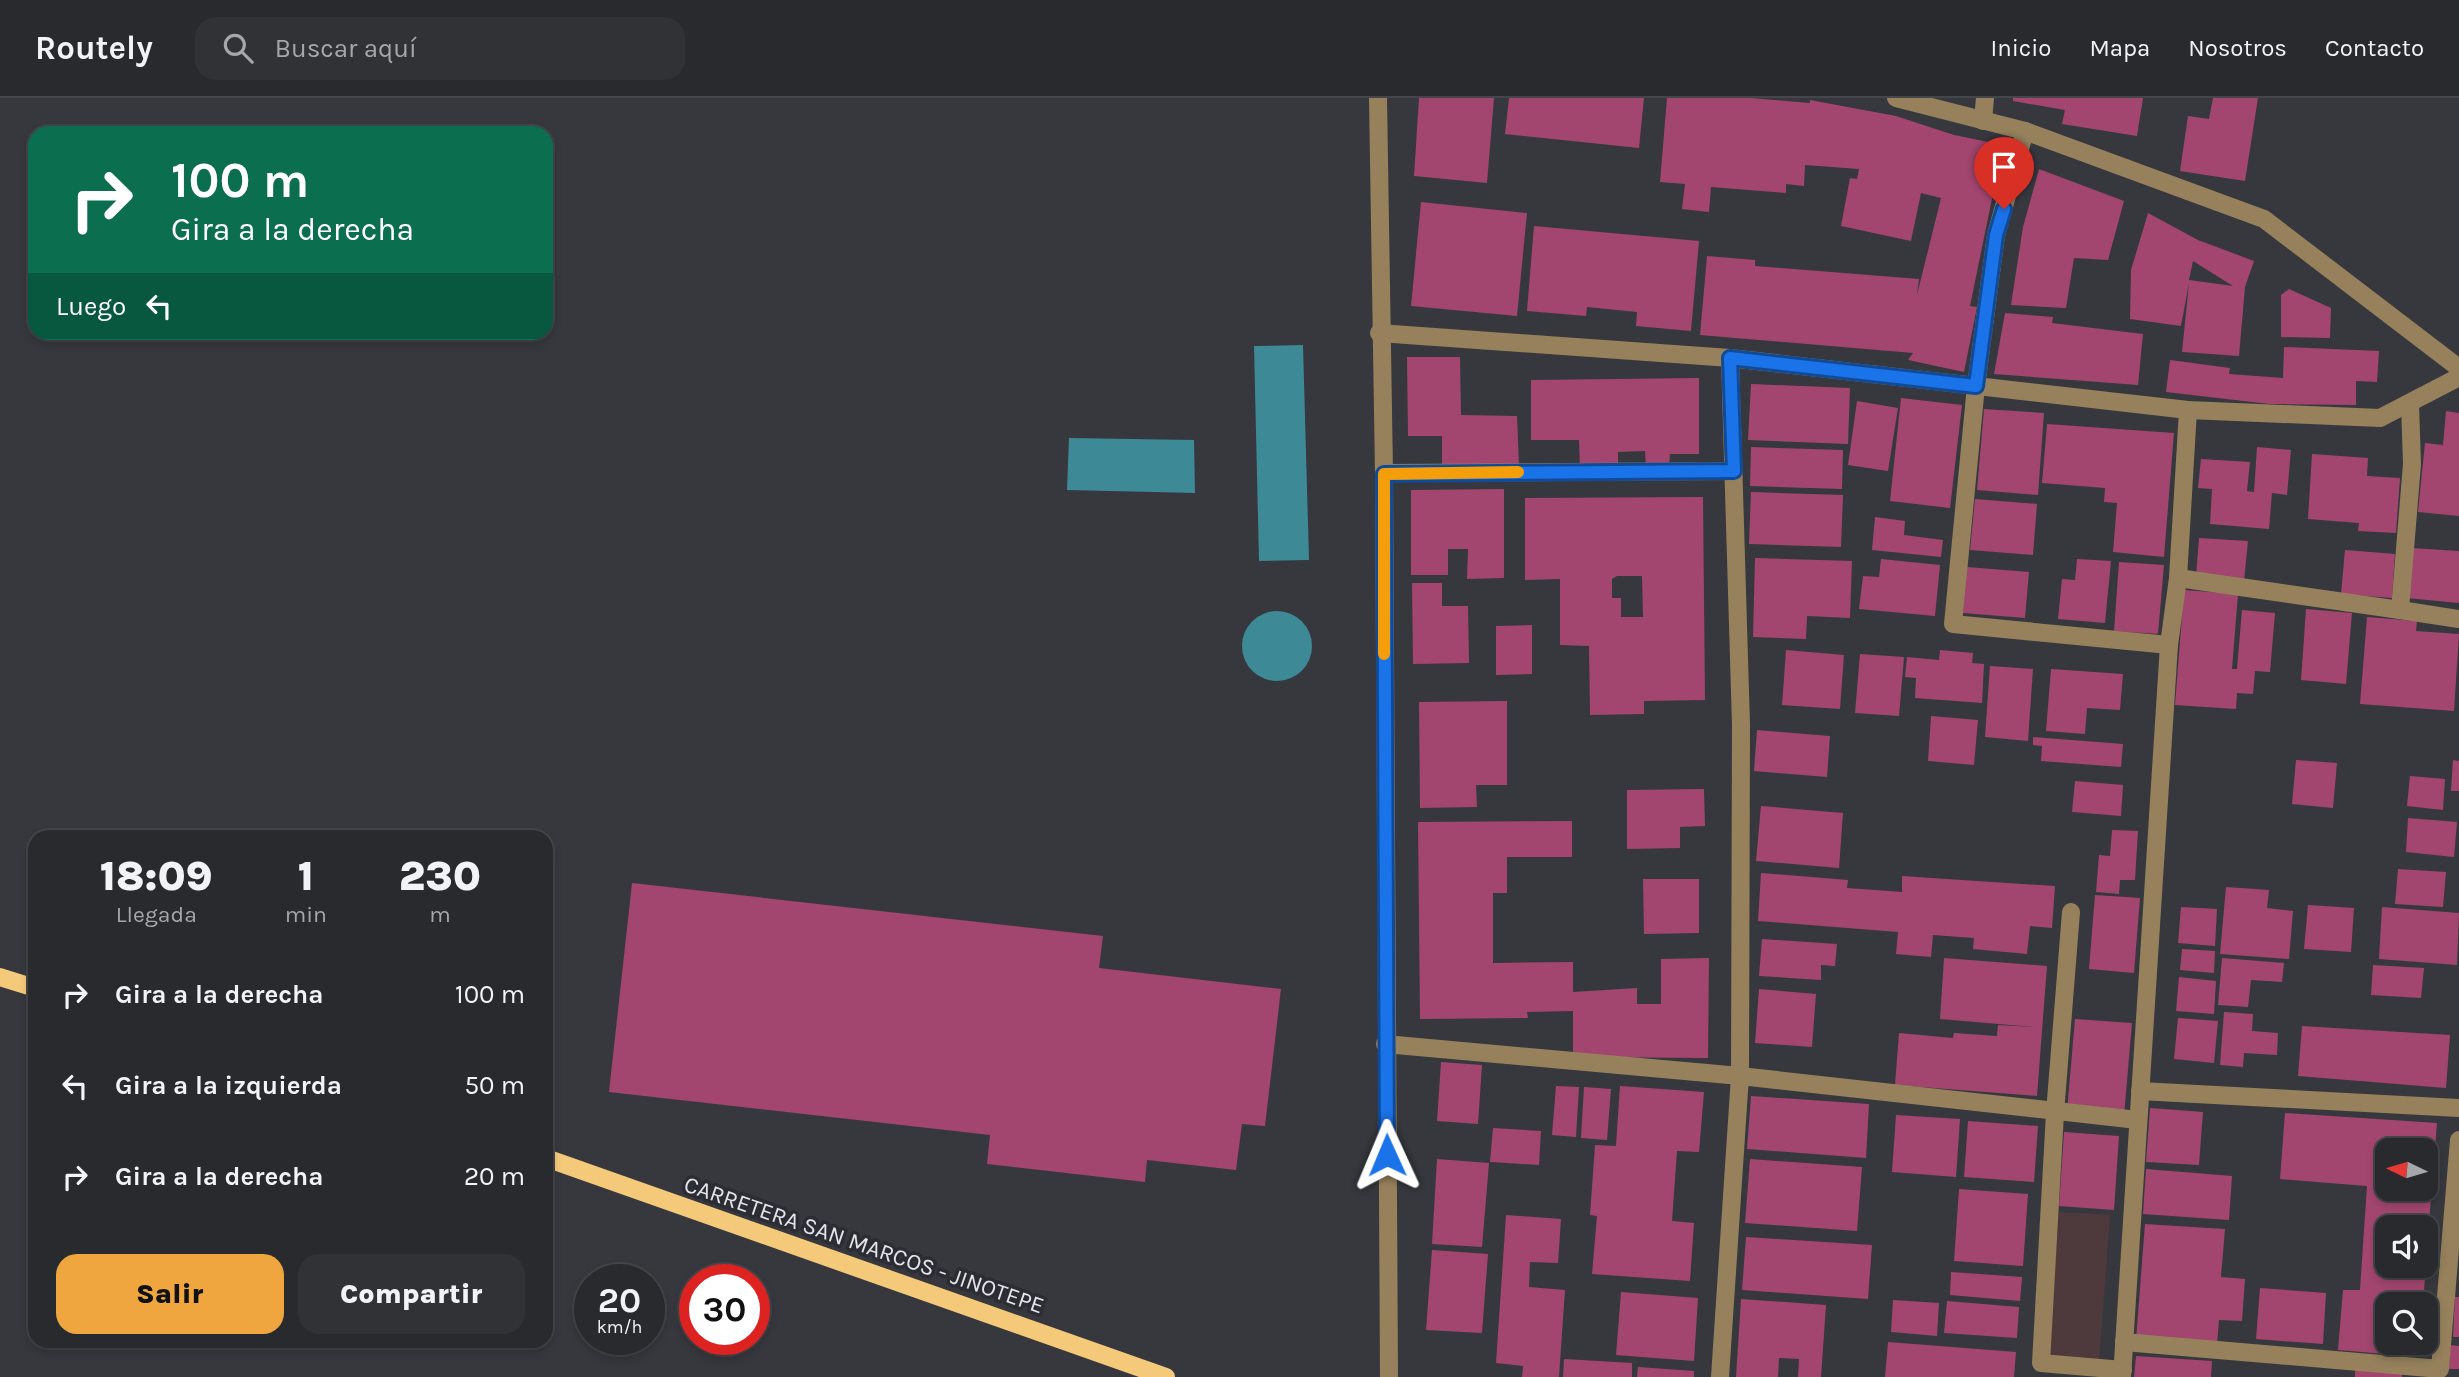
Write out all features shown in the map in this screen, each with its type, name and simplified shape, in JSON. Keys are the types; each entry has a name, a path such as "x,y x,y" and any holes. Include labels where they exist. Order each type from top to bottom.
{"main road":[{"path":"0,977 28,986"},
{"name":"CARRETERA SAN MARCOS - JINOTEPE","path":"553,1160 1166,1377"}],"street":[{"path":"1378,98 1379,333 1384,474 1385,1044 1389,1377"},
{"path":"1896,98 2025,131 2264,219 2459,368"},
{"path":"1983,121 1985,98"},
{"path":"2025,131 1996,235 1976,386 1953,624 2169,645"},
{"path":"1379,333 1730,358 2188,410 2380,418 2459,377"},
{"path":"1720,1377 1740,1076 1741,724 1730,358"},
{"path":"2400,610 2412,464 2410,404"},
{"path":"2071,912 2055,1113 2041,1363 2122,1373 2169,645 2178,578 2188,410"},
{"path":"1384,474 1734,471"},
{"path":"2178,578 2459,620"},
{"path":"1385,1044 1740,1076 2055,1113 2138,1120"},
{"path":"2140,1091 2459,1108"},
{"path":"2124,1342 2440,1369 2459,1140"}],"shaded area":[{"path":"2059,1212 2110,1215 2099,1363 2048,1359"}],"water":[{"path":"1303,345 1309,560 1259,561 1254,346"},
{"path":"1069,438 1194,440 1195,493 1067,490"},
{"path":"1277,611 1302,621 1312,646 1302,671 1277,681 1252,671 1242,646 1252,621"}],"building":[{"path":"1419,98 1494,98 1487,183 1414,176"},
{"path":"1509,98 1644,98 1639,148 1505,134"},
{"path":"1667,98 1751,98 1810,103 1810,100 1896,116 1954,135 2003,145 1970,306 1977,307 1964,372 1908,360 1913,353 1700,335 1707,256 1755,260 1755,266 1919,279 1917,295 1941,198 1921,193 1911,241 1841,226 1850,178 1857,179 1859,169 1805,165 1804,186 1786,184 1786,193 1711,187 1709,212 1682,209 1685,184 1660,182"},
{"path":"2013,98 2143,98 2137,136 2062,124 2065,110 2013,101"},
{"path":"2213,98 2258,98 2245,181 2180,171 2188,116 2209,119"},
{"path":"2039,169 2124,201 2108,260 2074,258 2066,308 2011,305 2023,227"},
{"path":"1421,202 1527,213 1517,316 1411,306"},
{"path":"2148,213 2198,240 2254,261 2245,287 2239,356 2182,352 2189,283 2181,326 2130,319 2131,270","holes":["2193,261 2233,286 2189,280"]},
{"path":"1534,226 1699,241 1691,331 1636,326 1637,312 1587,307 1586,316 1527,311"},
{"path":"2289,289 2331,308 2330,338 2281,337 2281,295"},
{"path":"2005,313 2053,317 2052,323 2143,334 2138,385 1994,374"},
{"path":"2284,347 2379,351 2377,382 2356,381 2356,405 2269,404 2166,392 2170,360 2230,368 2229,374 2283,378"},
{"path":"1407,357 1460,357 1461,415 1517,416 1519,466 1442,467 1442,436 1408,436"},
{"path":"1699,378 1699,454 1670,454 1669,467 1646,467 1645,451 1618,452 1618,468 1580,469 1579,440 1531,440 1531,380"},
{"path":"1751,384 1850,388 1848,444 1748,440"},
{"path":"1901,398 1962,405 1950,508 1890,501"},
{"path":"1857,401 1898,408 1888,471 1848,465"},
{"path":"1984,409 2044,413 2038,495 1977,490"},
{"path":"2446,411 2459,413 2459,516 2418,512 2425,443 2443,445"},
{"path":"2047,424 2174,433 2164,557 2113,552 2117,503 2104,502 2105,488 2042,483"},
{"path":"1751,447 1843,450 1842,489 1750,486"},
{"path":"2257,447 2291,450 2287,495 2272,493 2269,529 2210,524 2212,489 2198,488 2201,459 2250,462 2247,491 2254,492"},
{"path":"2312,454 2368,458 2367,476 2400,478 2396,533 2358,531 2359,523 2308,519"},
{"path":"1504,489 1504,578 1467,579 1468,549 1448,549 1448,575 1411,575 1411,490"},
{"path":"1751,492 1843,495 1841,547 1749,544"},
{"path":"1703,497 1705,700 1644,701 1644,714 1590,715 1589,646 1560,645 1560,579 1525,580 1525,498","holes":["1617,576 1642,576 1643,617 1621,617 1621,598 1612,598 1612,579"]},
{"path":"1975,499 2037,504 2033,555 1970,550"},
{"path":"1875,517 1905,521 1904,535 1943,540 1941,557 1872,550"},
{"path":"2199,538 2248,541 2244,581 2196,577"},
{"path":"2411,548 2459,551 2459,603 2406,598"},
{"path":"2345,550 2395,554 2392,598 2341,594"},
{"path":"1755,558 1852,561 1850,618 1807,616 1806,639 1753,637"},
{"path":"1881,559 1940,565 1935,616 1859,609 1863,576 1879,577"},
{"path":"2077,559 2111,561 2105,623 2058,619 2062,579 2075,580"},
{"path":"2119,562 2164,565 2158,634 2114,631"},
{"path":"1967,567 2029,572 2025,618 1963,613"},
{"path":"1412,583 1442,583 1442,606 1468,606 1469,663 1413,664"},
{"path":"2184,590 2238,594 2232,669 2237,669 2242,610 2275,613 2270,672 2255,671 2253,694 2237,693 2236,709 2175,705"},
{"path":"2306,609 2352,613 2346,684 2301,680"},
{"path":"2367,617 2417,621 2416,631 2459,634 2454,711 2360,704"},
{"path":"1532,625 1532,674 1496,675 1496,626"},
{"path":"1786,650 1844,655 1840,709 1782,705"},
{"path":"1940,650 1973,653 1972,663 1984,664 1982,703 1915,698 1916,678 1905,677 1907,657 1939,660"},
{"path":"1860,654 1904,657 1899,716 1855,713"},
{"path":"1990,666 2033,669 2028,741 1985,737"},
{"path":"2051,669 2123,674 2120,710 2087,708 2085,734 2046,731"},
{"path":"1507,701 1507,785 1476,785 1477,807 1420,808 1419,702"},
{"path":"1931,716 1978,720 1974,765 1928,761"},
{"path":"1757,730 1830,736 1827,777 1754,771"},
{"path":"2033,737 2123,744 2121,767 2041,761 2042,746 2033,745"},
{"path":"2296,760 2337,763 2333,808 2292,804"},
{"path":"2453,760 2459,761 2459,791 2451,791"},
{"path":"2410,776 2445,779 2443,810 2407,806"},
{"path":"2075,781 2123,785 2121,816 2072,812"},
{"path":"1704,789 1705,826 1680,827 1680,848 1627,849 1627,790"},
{"path":"1761,806 1843,813 1839,868 1756,861"},
{"path":"2408,818 2457,822 2454,857 2406,852"},
{"path":"1572,821 1572,857 1507,857 1507,893 1493,893 1493,963 1573,962 1573,992 1637,988 1637,1004 1661,1004 1661,959 1709,958 1708,1058 1573,1057 1573,1011 1527,1012 1528,1018 1420,1019 1418,822"},
{"path":"2112,830 2138,831 2135,880 2120,880 2119,894 2096,892 2099,855 2110,856"},
{"path":"2398,869 2446,872 2443,907 2395,904"},
{"path":"1761,873 1848,880 1847,888 1902,892 1902,876 2055,886 2052,928 2030,926 2027,954 1973,949 1974,938 1933,935 1931,957 1896,954 1898,932 1758,921"},
{"path":"1643,879 1699,879 1699,933 1644,934"},
{"path":"632,883 1103,936 1099,968 1281,989 1265,1126 1242,1124 1236,1170 1147,1160 1145,1182 987,1164 990,1135 609,1092"},
{"path":"2226,887 2269,890 2267,908 2293,911 2289,959 2220,954"},
{"path":"2095,895 2140,898 2134,973 2089,969"},
{"path":"2308,905 2354,908 2351,952 2304,949"},
{"path":"2181,907 2217,909 2215,946 2178,943"},
{"path":"2382,907 2459,913 2457,965 2379,959"},
{"path":"1762,939 1837,944 1835,966 1821,965 1821,980 1759,976"},
{"path":"2182,949 2215,951 2214,973 2180,970"},
{"path":"1944,958 2047,966 2037,1096 1895,1085 1899,1033 1953,1038 1954,1033 1997,1036 1998,1025 2034,1027 1940,1019"},
{"path":"2222,958 2284,963 2282,982 2251,980 2248,1007 2218,1005"},
{"path":"2373,965 2424,968 2421,998 2371,995"},
{"path":"2179,977 2216,981 2214,1014 2176,1011"},
{"path":"1759,989 1816,994 1812,1047 1755,1043"},
{"path":"2224,1012 2253,1014 2252,1031 2278,1033 2277,1055 2244,1053 2243,1067 2220,1065"},
{"path":"2178,1018 2218,1021 2214,1063 2174,1059"},
{"path":"2075,1019 2132,1023 2124,1116 2067,1111"},
{"path":"2302,1026 2450,1035 2446,1088 2298,1076"},
{"path":"1441,1062 1482,1065 1478,1124 1437,1121"},
{"path":"1556,1086 1579,1087 1576,1137 1552,1135"},
{"path":"1620,1086 1704,1092 1699,1152 1677,1151 1672,1221 1694,1223 1690,1281 1592,1274 1597,1216 1590,1215 1595,1145 1616,1146"},
{"path":"1584,1087 1611,1089 1607,1140 1581,1138"},
{"path":"1751,1096 1869,1104 1866,1158 1747,1149"},
{"path":"2150,1108 2203,1112 2199,1165 2146,1162"},
{"path":"2285,1113 2437,1123 2436,1138 2375,1138 2375,1201 2431,1201 2430,1215 2375,1215 2375,1278 2425,1278 2424,1292 2375,1292 2375,1353 2338,1350 2343,1290 2360,1290 2367,1186 2280,1179"},
{"path":"1896,1115 1960,1119 1956,1177 1892,1172"},
{"path":"1968,1121 2038,1126 2034,1182 1964,1177"},
{"path":"1493,1128 1541,1131 1539,1165 1490,1162"},
{"path":"2064,1132 2119,1136 2114,1210 2059,1206"},
{"path":"1437,1159 1489,1163 1482,1247 1432,1244"},
{"path":"1750,1159 1862,1167 1857,1231 1745,1223"},
{"path":"2146,1169 2232,1176 2229,1220 2143,1214"},
{"path":"1959,1189 2028,1194 2023,1266 1954,1261"},
{"path":"1506,1215 1561,1219 1558,1263 1530,1262 1529,1287 1565,1290 1559,1377 1522,1377 1523,1366 1496,1363"},
{"path":"2145,1224 2225,1229 2221,1277 2245,1279 2242,1321 2219,1320 2217,1345 2136,1340"},
{"path":"1746,1237 1872,1245 1868,1299 1742,1290"},
{"path":"1432,1250 1488,1254 1482,1333 1426,1330"},
{"path":"1951,1272 2022,1277 2020,1301 1950,1295"},
{"path":"2260,1288 2326,1293 2323,1344 2256,1339"},
{"path":"1621,1292 1698,1298 1694,1361 1616,1355"},
{"path":"2455,1297 2459,1297 2459,1337 2453,1337"},
{"path":"1741,1299 1826,1305 1821,1377 1798,1377 1799,1359 1779,1358 1778,1377 1736,1377"},
{"path":"1893,1300 1939,1303 1937,1336 1891,1332"},
{"path":"1947,1301 2019,1307 2017,1338 1944,1333"},
{"path":"1888,1342 2016,1352 2014,1377 1885,1377"},
{"path":"2450,1345 2459,1346 2459,1369 2449,1369"},
{"path":"2136,1356 2212,1361 2211,1377 2134,1377"},
{"path":"1564,1359 1632,1363 1632,1377 1563,1377"},
{"path":"1638,1367 1694,1371 1694,1377 1637,1377"},
{"path":"2355,1369 2402,1372 2402,1377 2355,1377"}],"slow traffic":[{"path":"1384,654 1384,474 1518,472"}],"route":[{"path":"1387,1155 1384,474 1734,471 1730,358 1976,386 1996,235 2004,209"}]}
